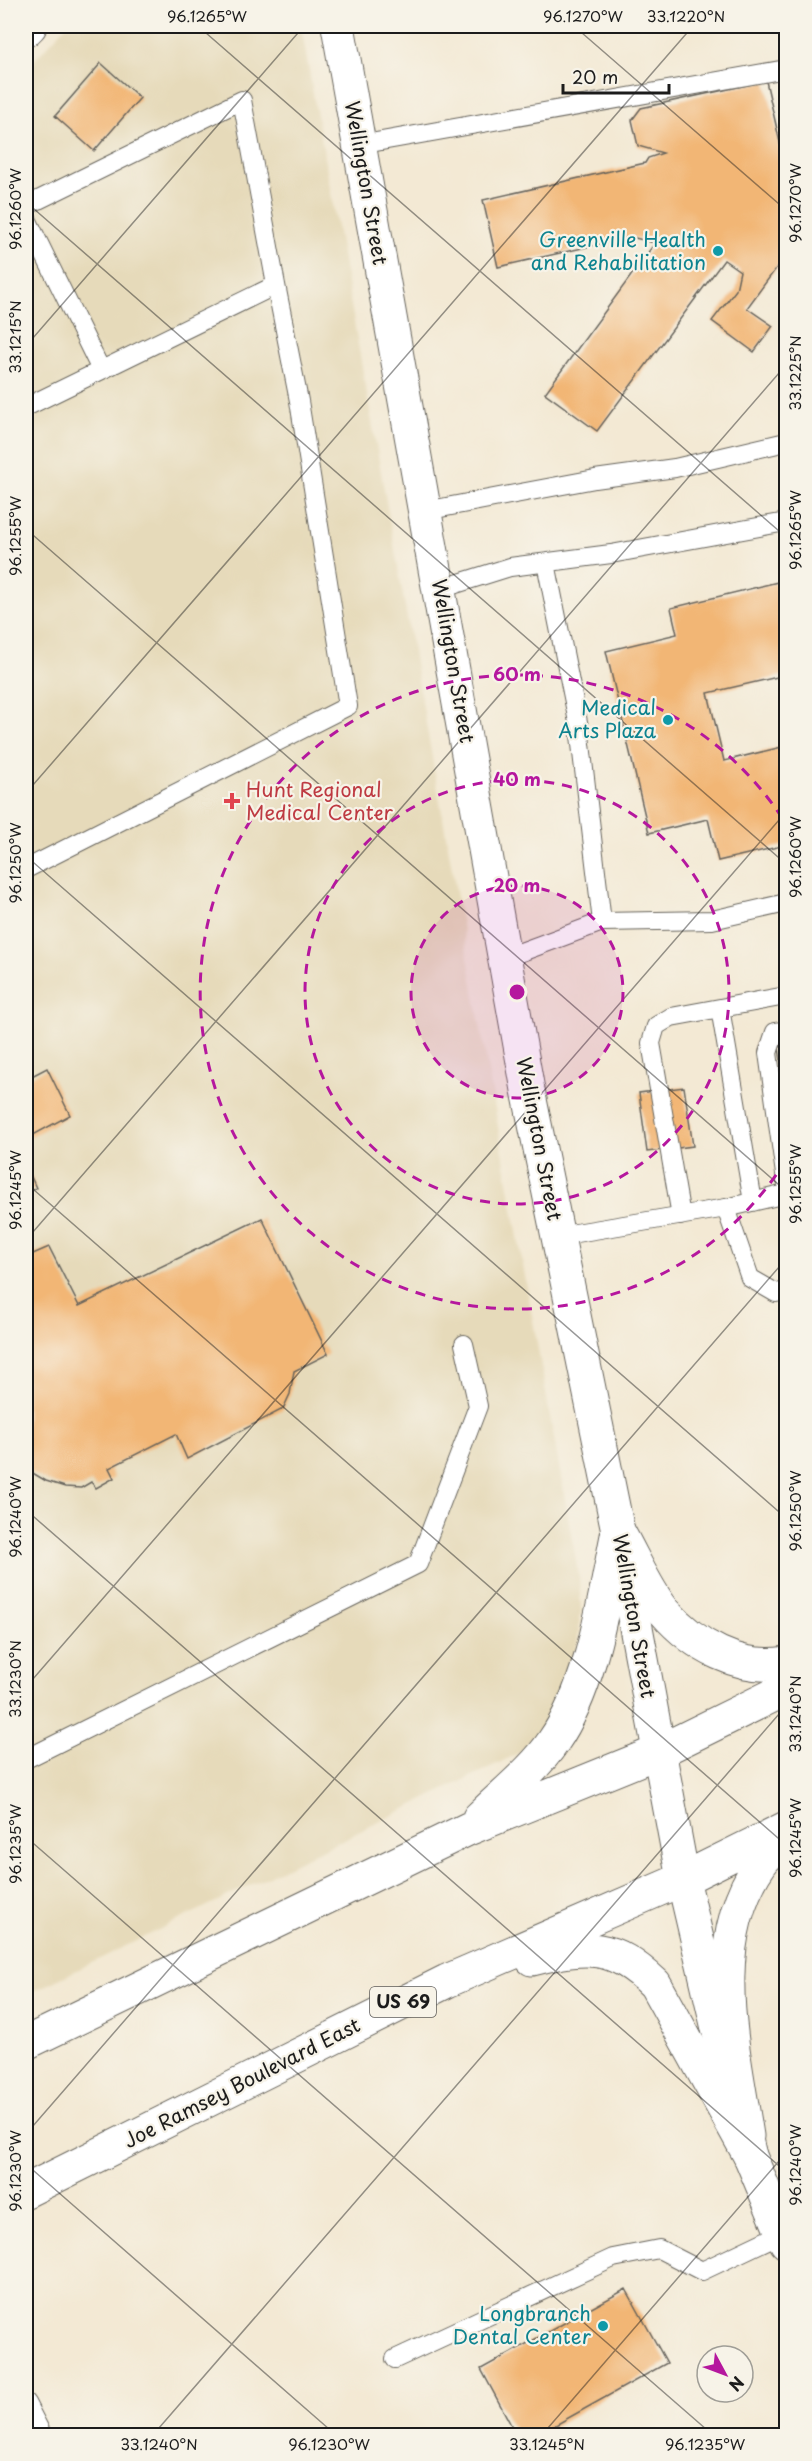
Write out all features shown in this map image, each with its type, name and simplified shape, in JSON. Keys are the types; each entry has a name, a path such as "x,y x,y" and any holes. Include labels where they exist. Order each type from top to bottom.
{"main road":[{"path":"26,30 30,26"},
{"name":"Wellington Street","path":"338,26 528,1090 618,1531 683,1879 750,2156 784,2237"},
{"path":"618,1531 663,1610 682,1629 721,1656 751,1664 786,1663"},
{"path":"468,1829 553,1742 573,1703 596,1632 618,1531"},
{"path":"26,2043 468,1829 658,1752 786,1689"},
{"name":"Joe Ramsey Boulevard East","path":"26,2191 447,1980 683,1879 786,1828"},
{"path":"750,2156 728,2012 728,1963 735,1923 745,1895 761,1863 786,1837"},
{"path":"447,1980 567,1950 602,1950 633,1963 655,1984 750,2156"}],"lane":[{"path":"359,145 786,69"},
{"path":"26,206 242,100 303,423 348,706 26,870"},
{"path":"26,217 101,370"},
{"path":"26,407 276,285"},
{"path":"425,511 595,478 675,468 786,442"},
{"path":"440,589 510,567 611,554 786,522"},
{"path":"546,563 579,727 602,922"},
{"path":"505,958 602,922 712,920 786,903"},
{"path":"681,1216 651,1042 656,1026 671,1017 786,996"},
{"path":"720,1008 753,1202"},
{"path":"786,1030 775,1032 768,1053 786,1181"},
{"path":"558,1236 726,1208 786,1194"},
{"path":"726,1208 750,1278 776,1293 786,1291"},
{"path":"26,1759 418,1564 478,1406 465,1344"},
{"path":"395,2358 613,2258 659,2249 702,2271 784,2237"},
{"path":"26,2403 43,2436"}],"shaded area":[{"name":"Hunt Regional Medical Center","path":"66,26 301,26 579,1578 581,1612 576,1654 565,1690 540,1732 517,1754 26,1995 26,69"}],"building":[{"path":"101,63 140,98 94,151 55,116"},
{"name":"Greenville Health and Rehabilitation","path":"766,81 781,147 786,146 786,268 780,263 747,308 773,326 754,352 712,321 736,290 740,271 724,260 597,431 545,393 655,243 631,237 498,267 483,200 645,163 648,158 663,153 638,146 632,120 641,108"},
{"name":"Medical Arts Plaza","path":"786,580 786,675 708,693 724,761 786,746 786,845 718,861 708,819 649,833 606,651 677,634 671,608"},
{"path":"786,1046 786,1087 785,1087 779,1047"},
{"path":"47,1068 70,1115 26,1139 26,1079"},
{"path":"684,1087 693,1146 647,1152 639,1093"},
{"path":"26,1166 36,1188 26,1193"},
{"path":"262,1218 328,1354 294,1371 290,1394 283,1409 187,1459 176,1434 109,1468 114,1478 96,1488 91,1482 81,1488 65,1487 46,1481 26,1469 26,1257 49,1247 79,1306"},
{"name":"Longbranch Dental Center","path":"626,2289 667,2363 536,2436 517,2436 481,2369"}],"place":[{"name":"Greenville Health and Rehabilitation","path":"718,251"},
{"name":"Medical Arts Plaza","path":"668,720"},
{"name":"Hunt Regional Medical Center","path":"232,801"},
{"name":"Longbranch Dental Center","path":"603,2326"}]}
